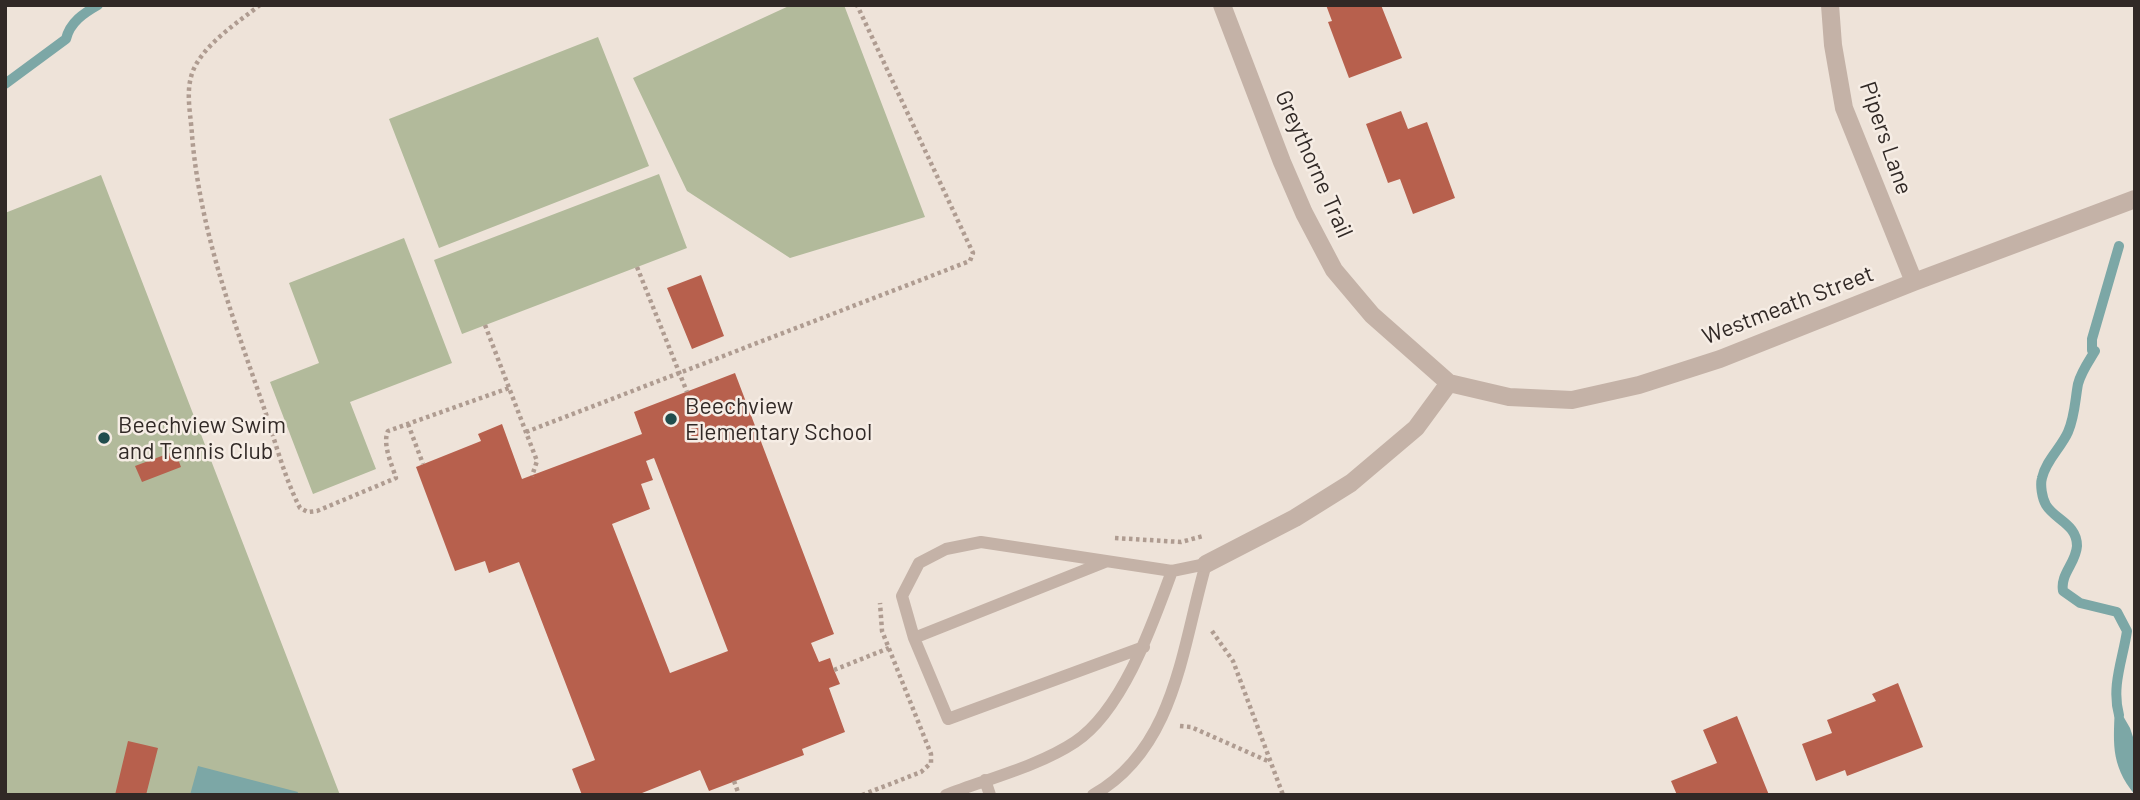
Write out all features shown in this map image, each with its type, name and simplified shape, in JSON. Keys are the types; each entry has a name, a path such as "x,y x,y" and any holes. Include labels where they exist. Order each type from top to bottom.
{"street":[{"name":"Greythorne Trail","path":"1222,5 1282,162 1304,213 1334,270 1372,315 1449,383"},
{"name":"Pipers Lane","path":"1830,5 1833,46 1844,108 1914,282"},
{"name":"Westmeath Street","path":"1449,383 1509,397 1573,400 1639,385 1720,359 2135,199"},
{"path":"1206,564 1295,518 1351,483 1416,428 1449,383"}],"lane":[{"path":"1093,795 1109,786 1133,764 1168,705 1206,564 1172,571 981,542 946,549 919,563 902,596 914,638 948,719 1144,647"},
{"path":"914,638 1105,562"},
{"path":"946,795 1045,757 1076,741 1101,719 1144,647 1172,571"},
{"path":"985,780 990,795"}],"path":[{"path":"260,5 224,33 196,63 190,78 191,127 205,227 224,294 300,508 307,512 317,511 397,478 386,435 388,431 509,388"},
{"path":"526,432 970,261 973,253 857,5"},
{"path":"637,267 687,392"},
{"path":"485,325 537,461 531,476"},
{"path":"408,424 423,464"},
{"path":"1194,605 1233,661 1283,795"},
{"path":"834,670 889,648"},
{"path":"1179,726 1191,727 1270,762"},
{"path":"734,781 739,795"}],"green space":[{"path":"791,5 844,5 925,217 790,258 687,191 633,78"},
{"path":"598,37 649,166 439,248 389,119"},
{"path":"659,174 687,248 462,334 434,260"},
{"name":"Beechview Swim and Tennis Club","path":"101,175 340,795 5,795 5,213"},
{"path":"404,238 452,363 350,402 376,469 313,494 270,382 319,363 289,283"}],"water":[{"path":"2115,702 2135,743 2135,795 2117,762 2114,740"},
{"path":"198,766 298,792 297,795 190,795"}],"building":[{"path":"1326,5 1381,5 1402,58 1349,78 1328,22 1332,21"},
{"path":"1401,111 1408,129 1427,122 1455,198 1413,214 1400,179 1388,183 1366,124"},
{"path":"701,275 724,336 692,349 667,288"},
{"name":"Beechview Elementary School","path":"735,373 834,634 811,643 819,662 830,658 840,684 829,688 845,732 802,749 804,755 709,791 700,770 637,795 582,795 572,769 595,760 519,562 489,573 485,561 455,571 416,467 481,441 478,434 502,424 522,479 642,434 634,412","holes":["654,458 728,651 670,673 612,524 650,509 641,484 653,480 646,461"]},
{"path":"175,451 181,467 142,482 135,466"},
{"path":"1898,683 1923,747 1847,776 1845,770 1816,781 1802,744 1832,733 1827,720 1876,701 1872,694"},
{"path":"1737,716 1769,795 1677,795 1671,781 1717,763 1703,730"},
{"path":"128,741 158,748 146,795 115,795"}],"waterway":[{"path":"5,84 66,39 74,23 98,5"},
{"path":"2119,246 2092,339 2092,350 2095,351 2079,380 2068,432 2047,465 2041,484 2046,505 2070,527 2076,539 2076,552 2064,579 2063,591 2080,603 2117,612 2127,631 2117,683 2119,715"}],"place":[{"name":"Beechview Elementary School","path":"671,419"},
{"name":"Beechview Swim and Tennis Club","path":"104,438"}]}
